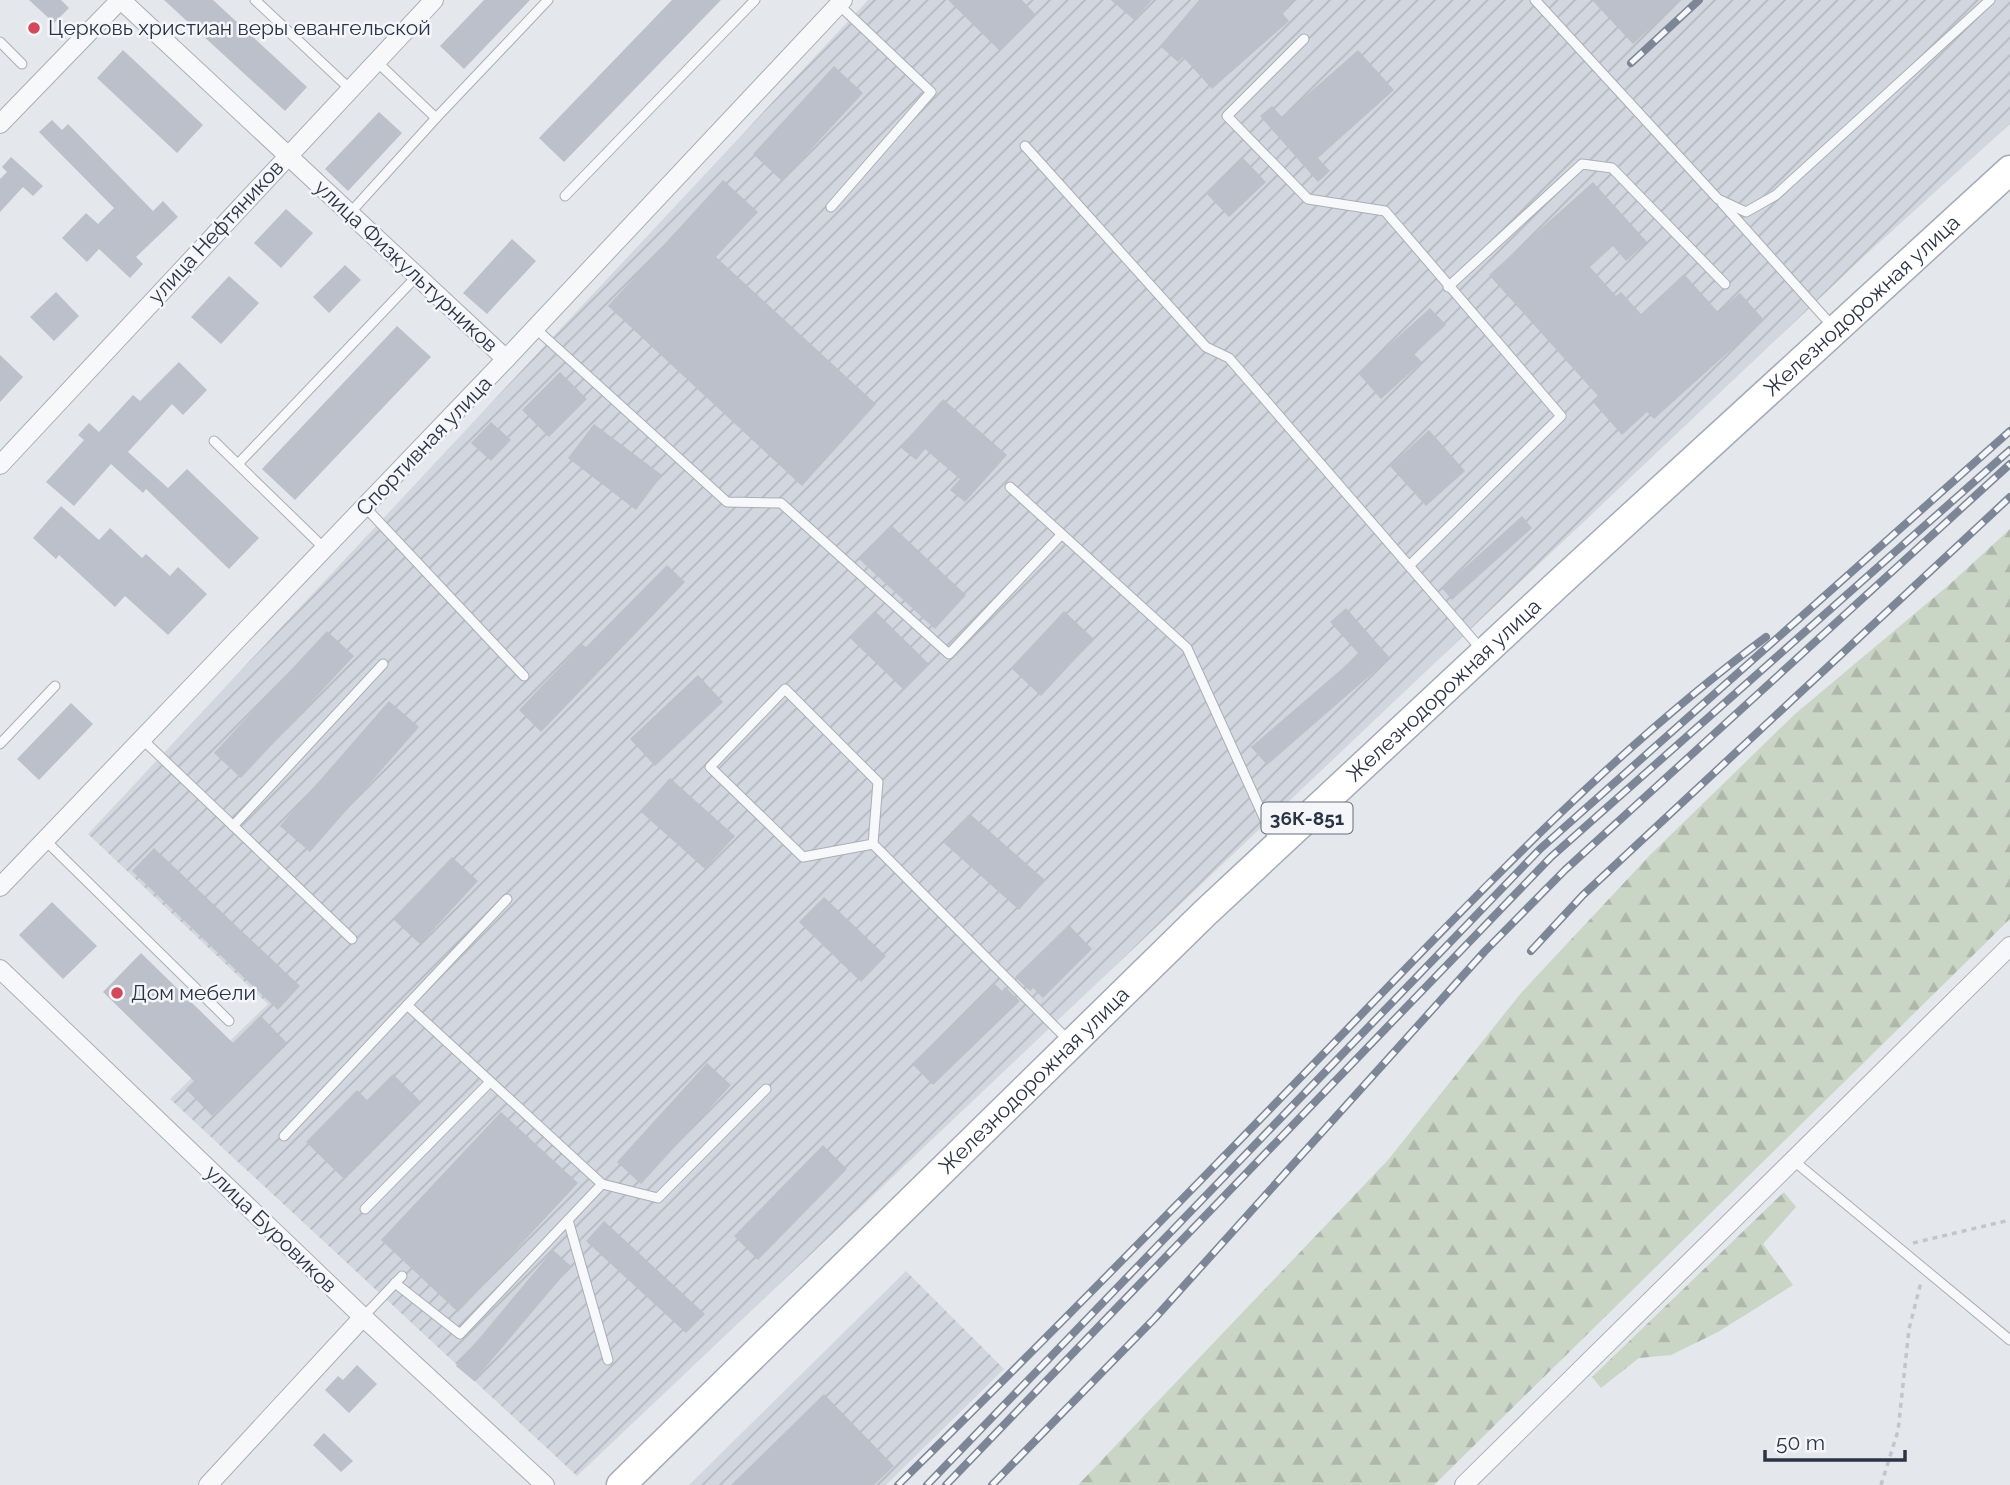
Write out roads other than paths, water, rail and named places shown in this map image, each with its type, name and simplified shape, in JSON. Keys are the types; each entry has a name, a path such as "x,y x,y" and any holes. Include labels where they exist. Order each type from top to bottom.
{"main road":[{"name":"Железнодорожная улица","path":"621,1485 1277,846 2010,170"}],"street":[{"path":"0,124 120,0"},
{"name":"улица Физкультурников","path":"120,0 506,359"},
{"name":"улица Нефтяников","path":"0,465 431,1"},
{"name":"Спортивная улица","path":"0,887 506,359 839,2"},
{"path":"1464,1485 2010,946"},
{"name":"улица Буровиков","path":"0,969 363,1317 545,1485"},
{"path":"208,1485 363,1317"}],"lane":[{"path":"256,0 350,89"},
{"path":"350,213 548,0"},
{"path":"565,196 755,0"},
{"path":"1535,0 1836,330"},
{"path":"1718,199 1746,212 1776,195 1990,0"},
{"path":"831,207 931,92 839,2"},
{"path":"1304,39 1227,116 1308,199 1385,211 1561,416 1409,566"},
{"path":"0,42 22,64"},
{"path":"376,61 436,118"},
{"path":"1025,146 1206,347 1229,358 1484,653"},
{"path":"1448,287 1582,164 1612,168 1725,284"},
{"path":"238,464 418,276"},
{"path":"535,328 727,502 781,503 949,654 1061,535"},
{"path":"214,441 325,549"},
{"path":"1010,487 1187,649 1277,846"},
{"path":"365,507 524,676"},
{"path":"233,826 383,664"},
{"path":"0,744 55,687"},
{"path":"873,844 803,857 710,766 785,689 878,782 873,844 1072,1044"},
{"path":"142,740 352,939"},
{"path":"45,841 229,1021"},
{"path":"284,1136 507,899"},
{"path":"407,1005 602,1185 658,1198 765,1088"},
{"path":"365,1209 490,1082"},
{"path":"1794,1160 2010,1340"},
{"path":"363,1317 398,1280 460,1334 602,1185"},
{"path":"568,1220 608,1360"}],"railway":[{"path":"1631,63 1699,0"},
{"path":"927,1485 1540,849 2010,431"},
{"path":"946,1485 1551,857 2010,450"},
{"path":"992,1485 1155,1318 1485,951 1565,870 2010,464"},
{"path":"1531,951 1583,895 2010,497"},
{"path":"898,1485 1116,1267 1540,832 1650,731 1766,637"}],"place":[{"name":"Церковь христиан веры евангельской","path":"34,28"},
{"name":"Дом мебели","path":"117,993"}]}
